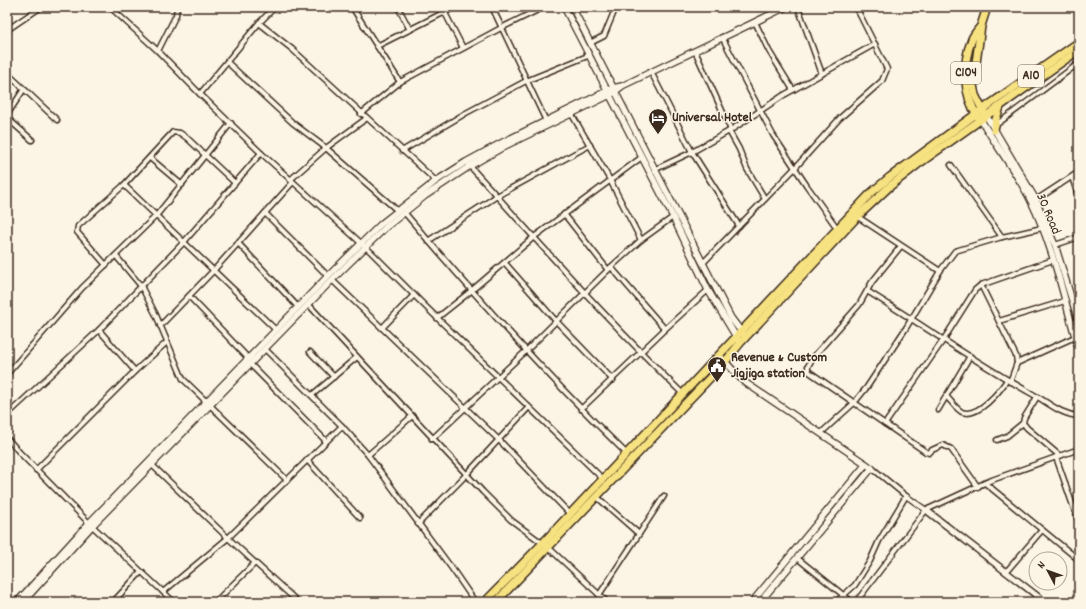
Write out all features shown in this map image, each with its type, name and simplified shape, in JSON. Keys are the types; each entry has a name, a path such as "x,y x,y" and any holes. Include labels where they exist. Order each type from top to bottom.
{"highway":[{"name":"C104","path":"984,118 969,100 966,85 967,53 973,37 981,26 987,7"},
{"name":"A10","path":"485,602 597,497 724,362 741,338 837,228 871,193 890,177 979,112 1079,42"},
{"name":"A10","path":"496,602 546,546 570,514 683,394 720,356 741,338 885,190 917,165 1079,50"},
{"path":"994,128 1000,106"}],"main road":[{"path":"564,7 656,169 741,338"},
{"path":"572,7 642,157 708,290 741,338"},
{"path":"401,212 448,180 468,164 503,142 786,7"},
{"path":"17,602 90,524 249,361 298,307 363,245 436,181 572,113 611,91"},
{"name":"30 Road","path":"984,118 994,128 1036,200 1056,246 1077,311 1079,323"},
{"name":"30 Road","path":"984,118 1030,201 1042,228 1053,260 1079,350"},
{"path":"249,361 265,349 308,304 330,278"},
{"path":"720,356 742,381 872,468 760,602"},
{"path":"23,602 90,524 152,465 208,404"},
{"path":"752,602 866,464"}],"street":[{"path":"7,30 41,7"},
{"path":"110,7 158,51 200,94 291,181 363,245 603,479"},
{"path":"158,51 176,16 177,7"},
{"path":"200,94 259,23 275,7"},
{"path":"352,7 400,82"},
{"path":"398,7 410,30"},
{"path":"442,7 463,48"},
{"path":"377,46 455,7"},
{"path":"492,7 546,121"},
{"path":"361,114 400,82 501,28 544,7"},
{"path":"590,43 604,36 616,7"},
{"path":"798,7 822,74"},
{"path":"703,263 795,168 840,118 882,81 886,69 856,7"},
{"path":"755,22 769,51 793,90"},
{"path":"259,23 292,49 361,114 436,181"},
{"path":"722,38 773,135 837,228"},
{"path":"656,169 692,152 730,131 760,110 793,90 875,44"},
{"path":"695,51 747,169 765,199"},
{"path":"402,150 466,113 526,81 590,55"},
{"path":"227,62 293,123 326,148 401,212 526,351 581,409 627,454"},
{"path":"994,128 1079,63"},
{"path":"651,72 692,152 739,226"},
{"path":"7,73 57,120"},
{"path":"24,89 7,116 32,140"},
{"path":"572,113 610,180 641,240"},
{"path":"160,326 214,270 265,213 291,181 326,148 367,118"},
{"path":"7,374 82,288 156,216 206,156 231,123"},
{"path":"106,265 77,232 78,226 124,185 173,132 180,132 234,183"},
{"path":"428,241 497,196 590,145"},
{"path":"7,415 99,330 184,242 261,152"},
{"path":"437,318 505,263 534,237 642,157"},
{"path":"150,158 182,185"},
{"path":"468,164 585,294 641,353 683,394"},
{"path":"951,165 1002,237"},
{"path":"1036,200 1079,172"},
{"path":"1072,177 1079,199"},
{"path":"124,185 276,330"},
{"path":"265,213 498,440 570,514"},
{"path":"564,214 610,269 665,329"},
{"path":"432,439 641,240 673,217"},
{"path":"858,217 940,271"},
{"path":"821,433 854,403 867,387 912,319 940,271 955,250 1042,228"},
{"path":"1056,246 1079,238"},
{"path":"238,243 298,307"},
{"path":"901,246 882,268 860,305 814,356 808,366 808,371 926,452 929,453 943,445 951,450 978,487"},
{"path":"116,256 141,286 183,379 287,480"},
{"path":"885,424 944,339 975,290 981,286 1053,260"},
{"path":"505,263 556,321 613,380"},
{"path":"946,396 955,407 962,412 970,412 984,406 1009,381 1017,363 1016,356 1000,321 981,286"},
{"path":"581,409 708,290"},
{"path":"867,291 1062,413 1070,416 1079,416"},
{"path":"382,328 414,295"},
{"path":"189,296 326,441"},
{"path":"1000,321 1065,300"},
{"path":"308,304 411,417 511,520 546,546 607,602"},
{"path":"99,330 135,371"},
{"path":"1017,363 1075,337"},
{"path":"36,470 135,371 167,342"},
{"path":"265,349 312,395 368,455 418,524 454,570 475,602"},
{"path":"310,352 334,377"},
{"path":"938,410 970,356"},
{"path":"312,395 357,357"},
{"path":"997,440 1007,436 1023,423 1024,418 1037,397"},
{"path":"418,524 466,475 528,407"},
{"path":"368,455 411,417"},
{"path":"1023,423 1058,456 1079,523"},
{"path":"163,592 228,538 342,426"},
{"path":"7,438 36,470 90,524 174,602"},
{"path":"856,602 926,510 985,483 1079,449"},
{"path":"307,460 360,518"},
{"path":"152,465 228,538 298,602"},
{"path":"872,468 906,496 1045,602"},
{"path":"985,483 1079,560"},
{"path":"599,595 664,496"},
{"path":"836,602 855,585 906,496"},
{"path":"597,497 640,534"},
{"path":"1006,572 1042,530"},
{"path":"797,558 852,602"},
{"path":"215,602 255,563"},
{"path":"113,602 141,572"}],"place":[{"name":"Universal Hotel","path":"658,135"},
{"name":"Revenue & Custom Jigjiga station","path":"717,383"}]}
